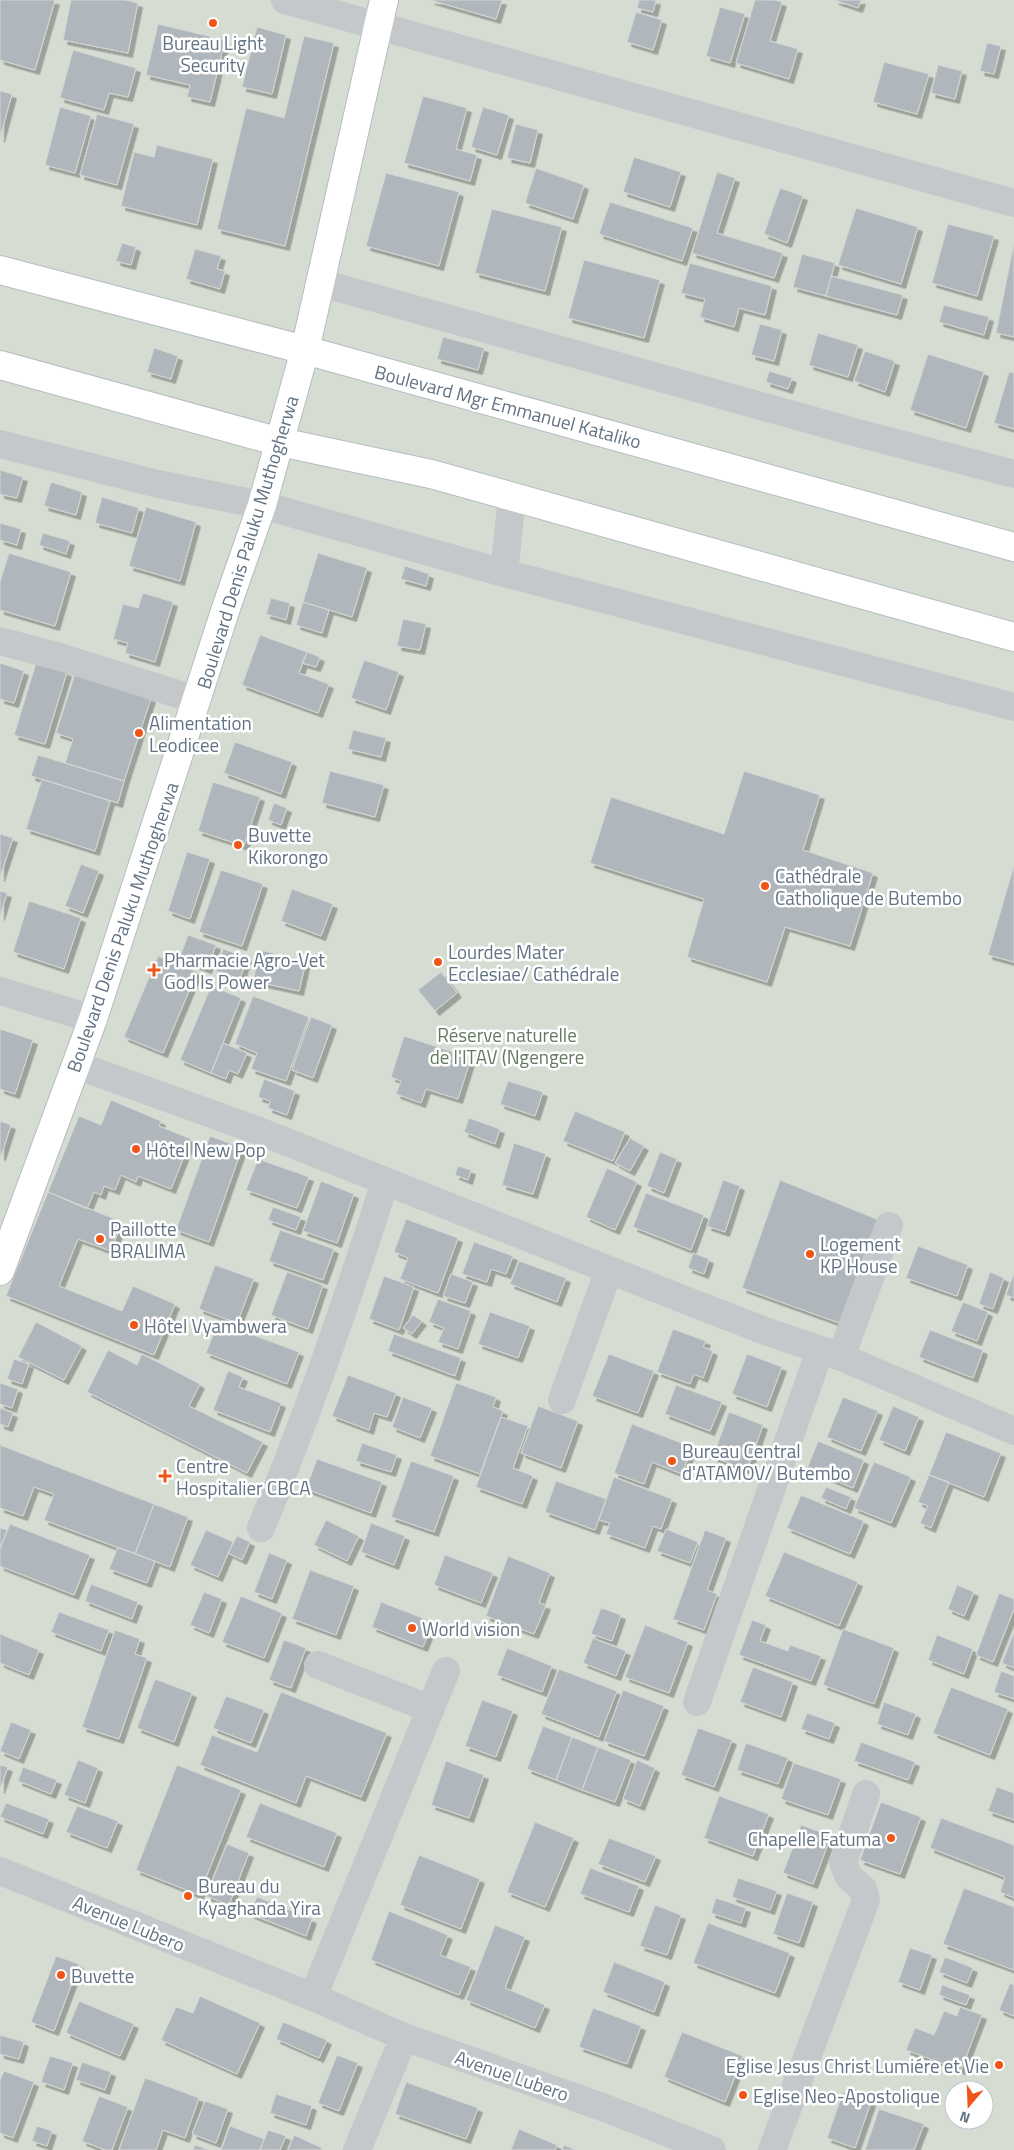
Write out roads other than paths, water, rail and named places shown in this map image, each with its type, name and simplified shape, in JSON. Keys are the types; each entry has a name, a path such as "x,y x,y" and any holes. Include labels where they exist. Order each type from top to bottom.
{"street":[{"path":"285,0 382,13 1014,203"},
{"name":"Boulevard Denis Paluku Muthogherwa","path":"0,1272 93,1019 226,608 262,505 305,350 382,13"},
{"name":"Boulevard Mgr Emmanuel Kataliko","path":"0,270 305,350 1014,546"},
{"path":"321,283 854,432 1014,474"},
{"path":"0,365 280,442 431,474 1014,636"},
{"path":"0,444 158,484 262,505 504,573 1014,707"},
{"path":"504,573 512,497"},
{"path":"0,641 197,700"},
{"path":"0,991 93,1019"},
{"path":"76,1065 259,1131 609,1270 766,1331 830,1353 1014,1430"},
{"path":"261,1528 288,1462 363,1250 384,1182"},
{"path":"697,1702 830,1353 889,1226"},
{"path":"562,1400 609,1270"},
{"path":"318,1665 431,1709"},
{"path":"313,1997 446,1671"},
{"path":"772,2150 866,1900 863,1889 849,1877 843,1862 866,1794"},
{"name":"Avenue Lubero","path":"0,1871 313,1997 404,2037 605,2108 712,2150"},
{"path":"357,2150 404,2037"}],"place":[{"name":"Bureau Light Security","path":"213,23"},
{"name":"Alimentation Leodicee","path":"139,733"},
{"name":"Buvette Kikorongo","path":"238,845"},
{"name":"Cathédrale Catholique de Butembo","path":"765,886"},
{"name":"Lourdes Mater Ecclesiae/ Cathédrale","path":"438,962"},
{"name":"Pharmacie Agro-Vet God Is Power","path":"154,970"},
{"name":"Hôtel New Pop","path":"136,1149"},
{"name":"Paillotte BRALIMA","path":"100,1239"},
{"name":"Logement KP House","path":"810,1254"},
{"name":"Hôtel Vyambwera","path":"134,1325"},
{"name":"Bureau Central d'ATAMOV/ Butembo","path":"672,1461"},
{"name":"Centre Hospitalier CBCA","path":"165,1476"},
{"name":"World vision","path":"412,1628"},
{"name":"Chapelle Fatuma","path":"891,1838"},
{"name":"Bureau du Kyaghanda Yira","path":"188,1896"},
{"name":"Buvette","path":"61,1975"},
{"name":"Eglise Jesus Christ Lumiére et Vie","path":"999,2065"},
{"name":"Eglise Neo-Apostolique","path":"743,2095"}],"park label":[{"name":"Réserve naturelle de l'ITAV (Ngengere","path":"507,1045"}]}
